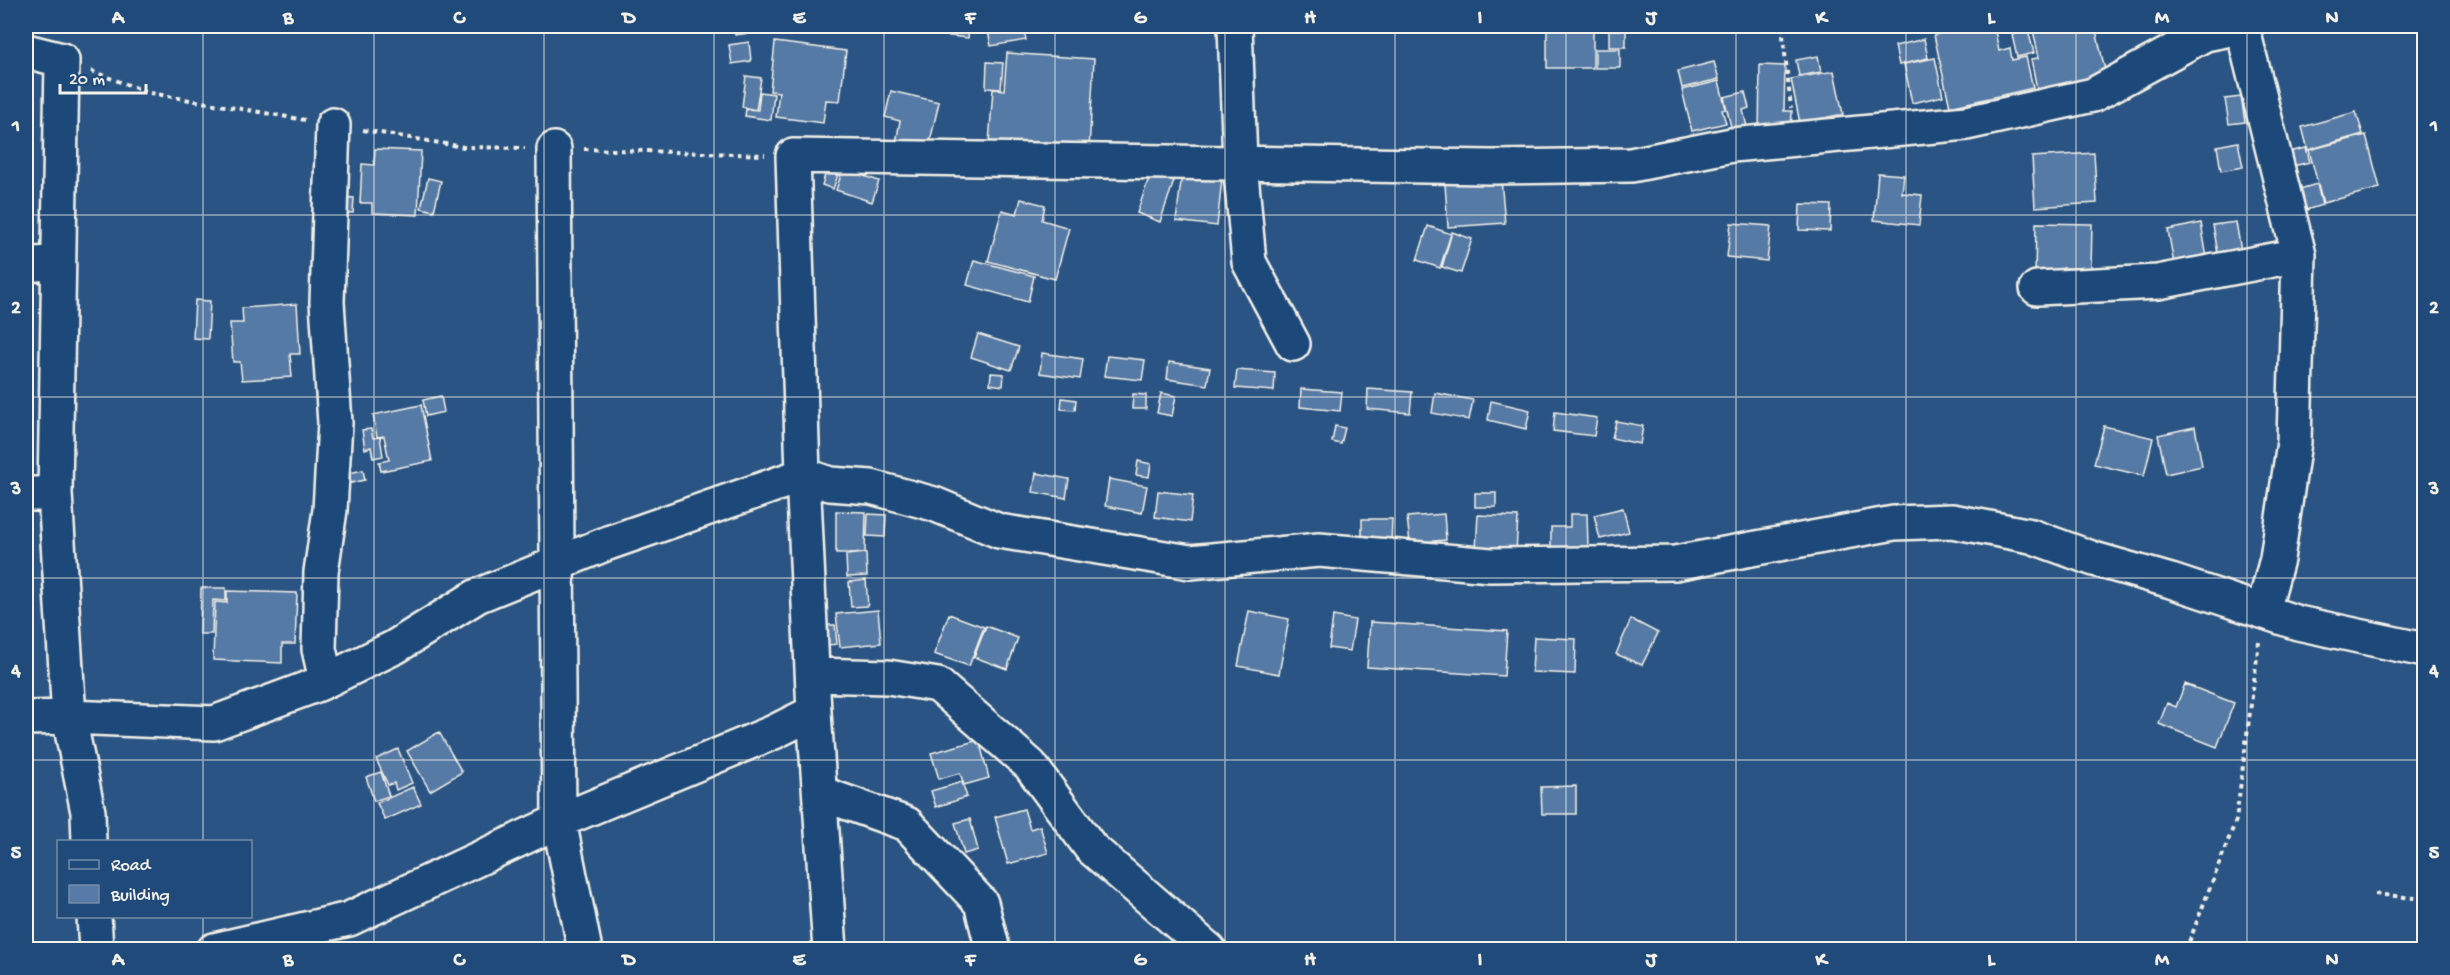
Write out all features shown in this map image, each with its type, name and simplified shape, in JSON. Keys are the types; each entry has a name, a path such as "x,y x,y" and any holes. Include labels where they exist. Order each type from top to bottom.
{"street":[{"path":"1235,26 1240,162 1249,262 1293,344"},
{"path":"827,948 803,475 793,156 1491,167 1631,165 1732,146 1967,123 2093,95 2205,34 2243,26 2299,255 2294,442 2277,559 2262,611"},
{"path":"26,51 62,60 58,262 40,494 69,717 87,812 89,840"},
{"path":"326,680 319,649 321,572 330,510 335,423 327,302 333,125"},
{"path":"554,149 559,563 559,821 585,950"},
{"path":"2037,288 2158,282 2299,255"},
{"path":"26,265 58,262"},
{"path":"26,718 69,717 214,723 326,680 394,647 477,596 608,543 803,475 830,484 872,488 934,504 999,531 1190,562 1319,550 1491,564 1675,563 1894,523 1952,521 2031,536 2094,559 2171,581 2298,623 2424,650"},
{"path":"813,675 888,677 938,685 1030,765 1091,848 1209,950"},
{"path":"214,950 349,919 559,821 774,732 814,712"},
{"path":"820,793 907,824 981,903 993,950"},
{"path":"94,918 96,950"}],"path":[{"path":"1782,26 1795,139"},
{"path":"62,60 150,93 464,147 678,151 793,156"},
{"path":"2186,950 2236,820 2262,611"},
{"path":"2375,894 2424,899"}],"building":[{"path":"521,26 551,26 521,29"},
{"path":"734,26 748,26 749,33 735,35"},
{"path":"885,26 936,26 935,33"},
{"path":"943,26 969,26 968,38 942,35"},
{"path":"987,26 1023,26 1026,40 991,46"},
{"path":"1547,26 1593,26 1593,68 1547,68"},
{"path":"1976,26 1994,26 1999,51 2010,48 2012,60 2026,57 2033,88 1950,107 1934,35"},
{"path":"2052,26 2095,26 2107,79 2038,94 2031,59 2039,58 2033,30"},
{"path":"1609,30 1626,30 1626,47 1609,47"},
{"path":"2028,30 2034,53 2017,57 2012,35"},
{"path":"1924,39 1928,58 1899,65 1895,46"},
{"path":"749,42 751,61 732,64 729,45"},
{"path":"775,42 846,51 840,101 826,100 823,123 776,117 779,92 770,91"},
{"path":"1595,49 1620,49 1620,68 1595,68"},
{"path":"1007,53 1094,59 1089,150 989,143 993,89 1004,90"},
{"path":"1818,56 1821,72 1799,76 1796,60"},
{"path":"1935,58 1943,96 1912,103 1904,64"},
{"path":"987,62 1003,63 1001,89 986,88"},
{"path":"1714,62 1719,79 1682,88 1678,71"},
{"path":"1760,65 1785,66 1784,111 1792,111 1791,134 1759,133"},
{"path":"1834,71 1843,114 1800,123 1791,79"},
{"path":"746,76 761,78 756,110 742,107"},
{"path":"1719,81 1726,109 1722,110 1726,123 1692,131 1682,90"},
{"path":"891,91 939,102 927,155 895,148 900,121 885,117"},
{"path":"760,92 774,94 771,120 745,116 746,109 758,110"},
{"path":"1745,92 1749,108 1743,110 1747,127 1732,131 1724,97"},
{"path":"2241,97 2245,122 2229,124 2225,99"},
{"path":"2356,112 2363,134 2308,150 2302,127"},
{"path":"2366,135 2380,188 2323,203 2309,150"},
{"path":"2238,142 2243,167 2221,171 2217,146"},
{"path":"2306,148 2310,162 2293,166 2289,152"},
{"path":"375,149 421,151 418,215 372,213 372,203 360,203 362,164 374,165"},
{"path":"2094,153 2097,203 2035,207 2032,157"},
{"path":"828,165 840,169 833,189 822,185"},
{"path":"843,169 879,181 872,202 836,190"},
{"path":"1152,169 1175,178 1160,222 1137,213"},
{"path":"1878,173 1904,175 1902,193 1922,195 1919,225 1874,220"},
{"path":"1182,174 1222,178 1217,226 1176,221"},
{"path":"428,178 441,181 434,211 421,208"},
{"path":"1501,180 1505,223 1448,227 1445,184"},
{"path":"2317,184 2322,205 2306,210 2300,189"},
{"path":"339,197 354,198 353,213 338,212"},
{"path":"1021,199 1045,205 1042,220 1069,228 1055,279 988,261 1002,210 1017,214"},
{"path":"1800,204 1831,205 1830,231 1799,230"},
{"path":"2236,222 2241,251 2218,254 2213,225"},
{"path":"1731,223 1771,226 1767,261 1727,257"},
{"path":"2036,223 2092,224 2091,269 2063,268 2063,276 2035,275"},
{"path":"2201,223 2208,264 2175,270 2168,230"},
{"path":"1428,226 1451,234 1440,268 1417,260"},
{"path":"1452,232 1472,239 1461,273 1442,267"},
{"path":"974,260 1034,276 1028,302 967,285"},
{"path":"195,300 210,301 208,339 193,338"},
{"path":"297,304 300,354 290,354 292,377 242,380 240,362 233,362 230,323 243,323 242,308"},
{"path":"978,334 1019,347 1011,370 971,357"},
{"path":"1042,353 1083,359 1080,379 1040,373"},
{"path":"1107,356 1145,360 1142,380 1104,376"},
{"path":"1169,362 1210,368 1207,385 1167,379"},
{"path":"1237,370 1275,373 1274,391 1235,388"},
{"path":"991,373 1004,374 1003,386 990,384"},
{"path":"1301,389 1342,392 1340,411 1300,407"},
{"path":"1368,389 1412,392 1410,413 1367,409"},
{"path":"1161,393 1176,396 1172,416 1157,413"},
{"path":"1435,393 1473,400 1469,420 1432,413"},
{"path":"1133,394 1146,395 1146,409 1132,409"},
{"path":"441,396 444,412 426,416 423,400"},
{"path":"1062,398 1076,400 1075,410 1061,409"},
{"path":"1491,401 1530,410 1526,429 1488,420"},
{"path":"421,405 432,461 381,471 379,462 389,460 384,436 377,437 373,415"},
{"path":"1555,412 1597,418 1594,436 1553,431"},
{"path":"1616,421 1643,426 1640,444 1612,438"},
{"path":"1335,426 1345,428 1341,444 1332,442"},
{"path":"2104,426 2153,438 2144,476 2094,464"},
{"path":"2195,427 2202,466 2166,474 2158,435"},
{"path":"371,429 373,438 380,437 383,456 373,458 371,447 365,449 362,430"},
{"path":"1138,461 1151,464 1149,477 1136,475"},
{"path":"363,470 365,480 351,483 349,473"},
{"path":"1036,473 1069,479 1066,498 1033,492"},
{"path":"1109,479 1147,486 1142,513 1105,506"},
{"path":"1158,491 1193,495 1190,522 1155,517"},
{"path":"1475,493 1496,493 1496,507 1475,507"},
{"path":"1623,508 1629,532 1600,539 1594,515"},
{"path":"836,511 866,512 865,553 836,553"},
{"path":"868,514 886,515 885,537 867,536"},
{"path":"1444,514 1446,540 1410,543 1407,517"},
{"path":"1570,514 1587,514 1588,547 1551,547 1551,527 1570,527"},
{"path":"1478,515 1518,517 1516,552 1476,549"},
{"path":"1362,519 1392,519 1391,544 1362,543"},
{"path":"866,553 867,576 847,577 846,555"},
{"path":"866,580 868,606 851,607 849,582"},
{"path":"201,588 226,588 226,601 213,600 212,634 200,634"},
{"path":"227,591 297,593 295,644 282,644 282,663 213,660 215,602 227,603"},
{"path":"878,610 881,643 840,647 836,614"},
{"path":"1249,611 1289,619 1279,674 1238,666"},
{"path":"949,614 984,627 969,666 934,654"},
{"path":"1333,616 1355,620 1350,651 1329,648"},
{"path":"1631,619 1658,633 1642,665 1616,654"},
{"path":"1370,622 1507,631 1504,676 1367,667"},
{"path":"826,625 835,625 837,644 828,645"},
{"path":"986,626 1018,638 1007,669 974,657"},
{"path":"1534,637 1576,639 1575,674 1532,672"},
{"path":"2185,684 2234,703 2217,747 2159,724 2167,703 2176,707"},
{"path":"439,732 462,772 430,791 407,751"},
{"path":"979,740 989,778 964,785 960,773 939,779 931,753"},
{"path":"398,749 412,783 396,790 394,783 388,785 376,759"},
{"path":"381,772 389,796 374,801 366,777"},
{"path":"962,782 967,797 936,807 931,791"},
{"path":"1576,786 1576,814 1542,814 1541,787"},
{"path":"413,787 421,804 385,820 377,803"},
{"path":"1024,809 1030,829 1040,826 1048,853 1008,864 995,817"},
{"path":"970,819 978,850 964,854 955,823"},
{"path":"695,946 696,950 679,949"}]}
